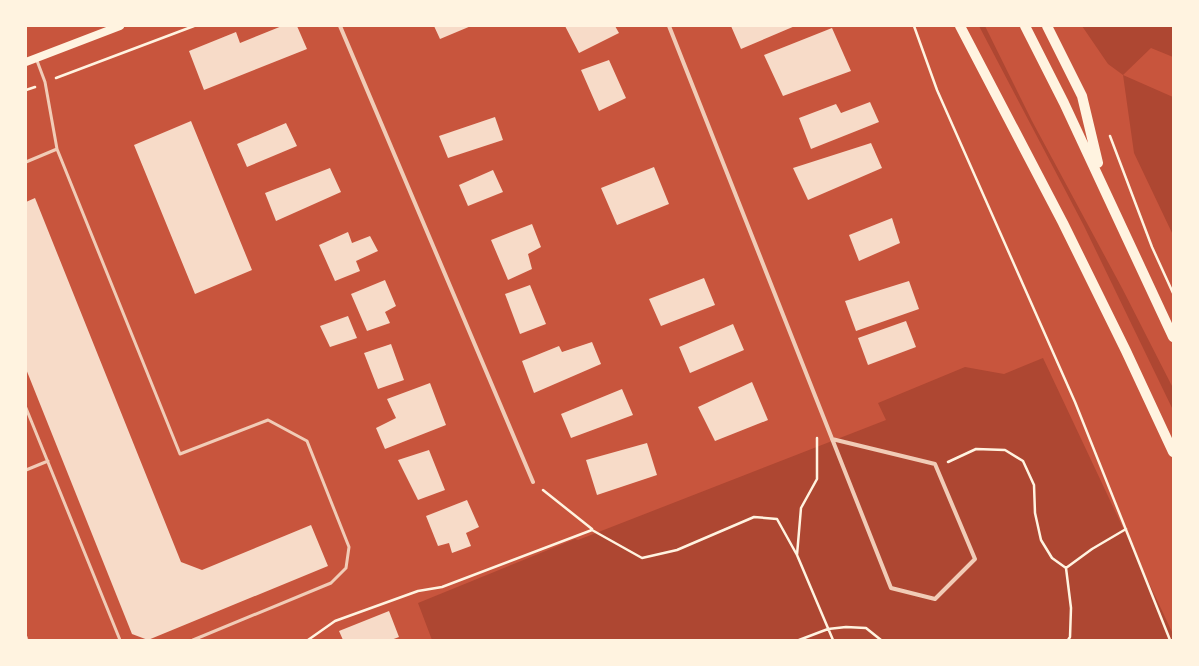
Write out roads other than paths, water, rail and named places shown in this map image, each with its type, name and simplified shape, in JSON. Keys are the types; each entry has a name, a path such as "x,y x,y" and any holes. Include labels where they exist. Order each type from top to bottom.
{"main road":[{"path":"26,62 120,26"},
{"path":"960,26 1063,223 1126,351 1173,452"},
{"path":"1025,26 1064,103 1173,337"},
{"path":"1047,26 1082,96 1102,183"}],"street":[{"path":"340,26 533,482"},
{"path":"669,26 832,439 891,588 935,599 975,559 935,464 832,439"}],"lane":[{"path":"36,58 46,82 57,148 180,454 268,420 275,423 308,442 349,547 346,568 331,583 193,640"},
{"path":"26,162 57,148"},
{"path":"26,408 120,640"},
{"path":"26,470 48,461"}]}
